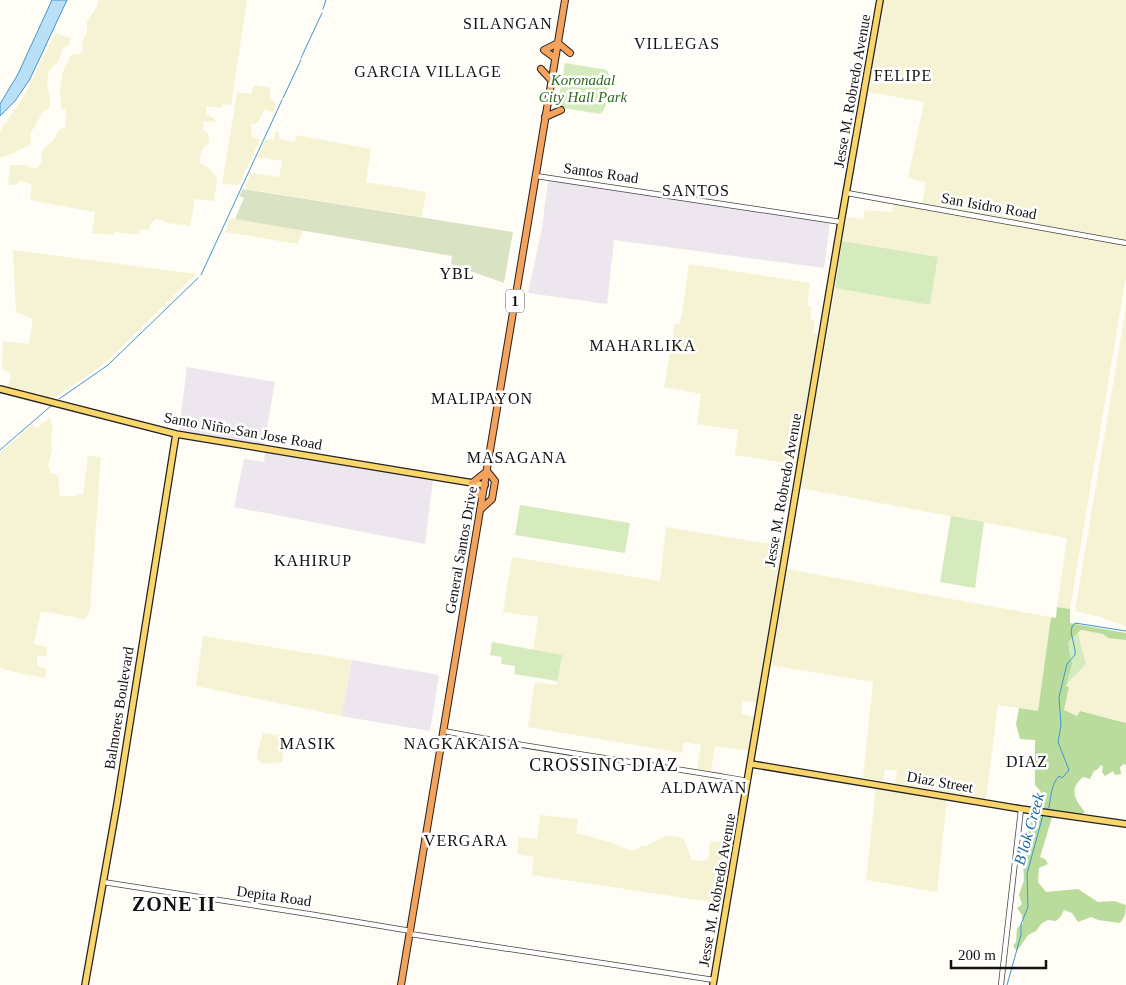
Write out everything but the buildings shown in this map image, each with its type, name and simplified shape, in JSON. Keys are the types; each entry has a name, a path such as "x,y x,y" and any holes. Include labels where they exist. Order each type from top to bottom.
{"highway":[{"name":"General Santos Drive","path":"401,985 565,0"},
{"path":"555,58 544,50 558,43 570,54"},
{"path":"541,69 552,80"},
{"path":"545,117 561,110"},
{"path":"480,510 492,499 495,481 487,471 472,483 482,498"}],"main road":[{"name":"Jesse M. Robredo Avenue","path":"714,982 880,0"},
{"name":"Santo Niño-San Jose Road","path":"0,389 176,434 485,485"},
{"name":"Balmores Boulevard","path":"85,985 176,434"},
{"name":"Diaz Street","path":"751,764 1040,812 1126,824"}],"street":[{"name":"Santos Road","path":"536,176 841,222"},
{"name":"San Isidro Road","path":"847,192 1126,243"},
{"path":"444,731 513,744 696,771 748,781"},
{"path":"1001,985 1022,809"},
{"name":"Depita Road","path":"103,882 714,982"}],"shaded area":[{"path":"98,0 247,0 231,106 223,104 222,108 206,106 207,115 214,118 215,122 204,121 203,129 209,135 209,139 208,144 202,149 199,162 208,167 217,179 214,201 195,199 190,226 155,219 150,224 149,230 140,229 139,235 115,232 114,235 92,233 95,212 30,200 32,184 19,181 16,185 10,185 8,181 10,165 27,165 32,169 37,168 41,163 42,150 53,141 59,130 65,127 65,109 61,109 60,89 63,71 71,55 79,54 83,50 82,41 87,33 87,22 97,6"},
{"path":"884,0 1126,0 1126,241 922,204 926,182 908,178 924,102 868,92"},
{"path":"55,33 71,38 69,45 63,49 58,62 49,70 47,83 50,97 49,108 43,112 30,134 31,144 0,158 0,131 25,94"},
{"path":"254,85 270,88 270,98 276,103 273,112 264,110 258,123 251,124 252,136 260,140 239,185 222,184 237,92 251,94"},
{"path":"275,132 279,132 279,139 295,142 296,135 371,149 366,182 426,192 422,217 246,189 245,186 251,173 279,177 282,161 257,157 265,140 274,139"},
{"path":"548,180 830,223 824,268 614,240 607,304 528,293 542,228"},
{"path":"894,203 1126,245 1126,277 1070,609 1057,607 1067,538 800,488 835,288 930,305 938,257 842,241 846,217 863,219 865,210 892,212"},
{"path":"231,218 303,230 298,244 225,232"},
{"path":"13,250 196,274 104,364 53,399 8,389 11,374 2,368 3,341 29,344 33,319 16,312"},
{"path":"689,264 810,283 807,306 812,307 810,319 815,320 813,333 819,334 798,465 735,455 738,430 697,424 701,394 664,387 675,324 679,324 682,314"},
{"path":"1126,307 1126,627 1104,618 1075,611"},
{"path":"187,367 275,382 264,445 179,430"},
{"path":"50,417 53,428 51,435 52,451 48,465 51,473 58,475 60,496 83,495 88,456 101,457 90,611 85,619 41,611 34,644 47,647 46,657 37,655 37,666 47,669 45,678 0,668 0,453 33,424 36,428"},
{"path":"265,452 433,480 425,544 234,507 244,459 264,462"},
{"path":"666,527 783,546 758,703 743,701 741,714 756,717 750,751 715,746 711,771 697,769 701,745 684,742 682,753 528,727 535,682 557,685 561,655 533,650 538,617 503,612 512,557 660,581"},
{"path":"787,569 1051,617 1038,711 998,705 986,799 895,784 897,771 885,769 883,781 863,778 873,682 769,665"},
{"path":"1081,630 1103,634 1108,638 1126,640 1126,723 1081,711 1077,716 1063,711 1069,687 1065,686 1086,664 1078,633"},
{"path":"203,636 352,660 341,716 196,686"},
{"path":"352,660 439,675 430,731 341,716"},
{"path":"263,733 286,736 282,762 264,764 259,761 257,757"},
{"path":"876,787 947,799 937,892 866,880"},
{"path":"540,815 578,819 576,833 613,843 629,850 636,850 641,846 646,846 666,836 683,838 692,860 707,860 710,841 720,842 732,861 724,904 532,875 534,857 517,854 519,837 537,839"}],"green space":[{"name":"Koronadal City Hall Park","path":"565,63 607,70 610,85 606,92 605,107 600,114 557,107"},
{"path":"243,189 513,232 504,283 451,264 452,256 235,219 244,198 239,196"},
{"path":"842,241 938,257 930,305 835,288"},
{"path":"520,505 630,523 625,553 515,535"},
{"path":"951,516 984,522 975,588 940,582"},
{"path":"1057,607 1070,609 1070,623 1126,633 1126,640 1108,638 1103,634 1081,630 1068,642 1072,664 1066,686 1069,687 1064,710 1077,716 1080,711 1126,723 1126,765 1124,764 1120,767 1121,774 1115,775 1113,771 1105,776 1101,765 1094,771 1090,779 1083,777 1079,781 1075,794 1078,803 1085,812 1080,815 1054,811 1040,857 1045,859 1048,864 1039,868 1038,882 1046,892 1078,889 1098,902 1114,901 1126,905 1125,915 1120,923 1098,920 1091,917 1078,922 1072,913 1064,910 1056,921 1048,920 1042,923 1036,931 1028,935 1017,951 1013,946 1016,942 1017,928 1023,923 1022,915 1017,908 1022,904 1019,895 1024,880 1023,863 1028,827 1034,817 1041,792 1035,785 1035,740 1020,739 1016,724 1019,708 1038,711 1051,617 1056,618"},
{"path":"1078,633 1086,664 1065,686 1071,659 1067,642"},
{"path":"492,642 562,655 557,684 557,681 514,674 515,666 501,664 502,657 490,655"}],"water":[{"path":"52,0 67,0 30,79 15,101 0,116 0,104 18,74"}],"waterway":[{"path":"323,9 326,0"},
{"path":"301,58 322,13"},
{"path":"283,98 301,60"},
{"path":"201,275 282,100"},
{"path":"59,399 108,365 198,278"},
{"path":"0,450 52,405"},
{"name":"B'lok Creek","path":"1047,810 1054,783 1059,776 1062,778 1069,770 1058,742 1061,725 1059,697 1067,664 1075,655 1071,632 1072,627 1075,623 1126,631"},
{"name":"B'lok Creek","path":"1007,985 1021,935 1021,924 1028,907 1027,874 1043,815"}],"district":[{"name":"SILANGAN","path":"508,23"},
{"name":"VILLEGAS","path":"677,43"},
{"name":"GARCIA VILLAGE","path":"428,71"},
{"name":"FELIPE","path":"903,75"},
{"name":"SANTOS","path":"696,190"},
{"name":"YBL","path":"457,273"},
{"name":"MAHARLIKA","path":"643,345"},
{"name":"MALIPAYON","path":"482,398"},
{"name":"MASAGANA","path":"517,457"},
{"name":"KAHIRUP","path":"313,560"},
{"name":"MASIK","path":"308,743"},
{"name":"NAGKAKAISA","path":"462,743"},
{"name":"DIAZ","path":"1027,761"},
{"name":"CROSSING DIAZ","path":"604,765"},
{"name":"ALDAWAN","path":"704,787"},
{"name":"VERGARA","path":"466,840"},
{"name":"ZONE II","path":"174,904"}]}
